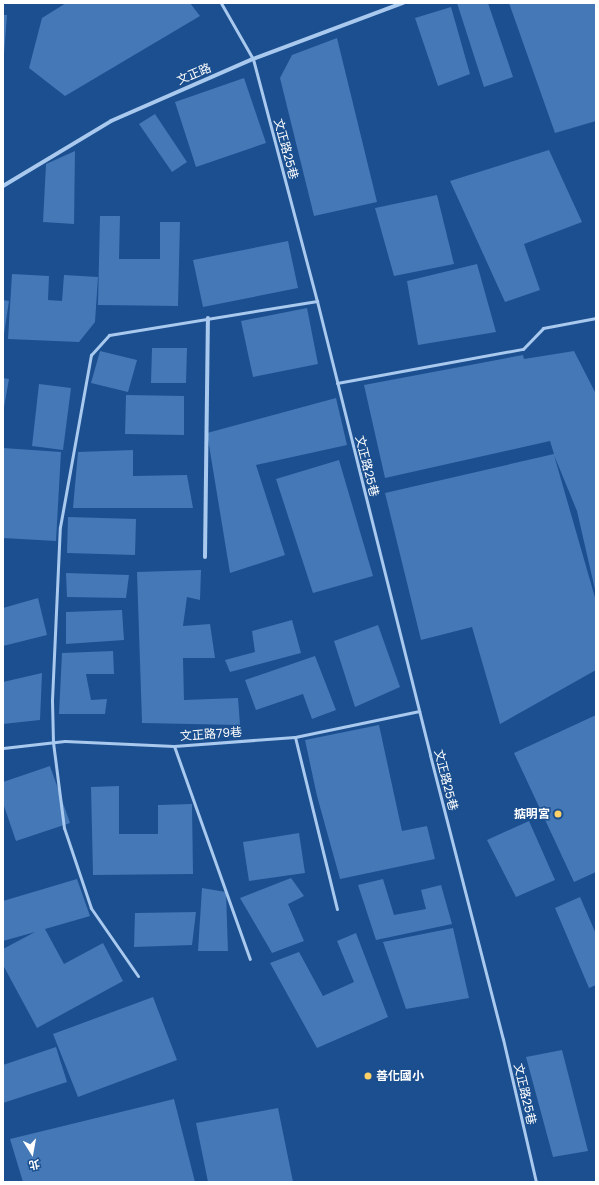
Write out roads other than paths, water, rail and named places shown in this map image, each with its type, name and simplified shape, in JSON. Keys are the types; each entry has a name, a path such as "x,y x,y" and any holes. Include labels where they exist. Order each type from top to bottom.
{"street":[{"name":"文正路","path":"3,186 111,121 253,59 403,3"},
{"path":"205,557 208,318"}],"lane":[{"name":"文正路25巷","path":"221,3 253,59 317,301 419,711 503,1039 536,1182"},
{"path":"138,976 91,908 64,828 53,742 52,700 60,527 91,355 108,335 317,301"},
{"path":"337,383 523,349 543,328 596,318"},
{"name":"文正路79巷","path":"3,748 65,741 174,746 294,737 419,711"},
{"path":"294,737 337,909"},
{"path":"174,746 250,959"}],"place":[{"name":"掂明宮","path":"558,814"},
{"name":"善化國小","path":"368,1076"}]}
